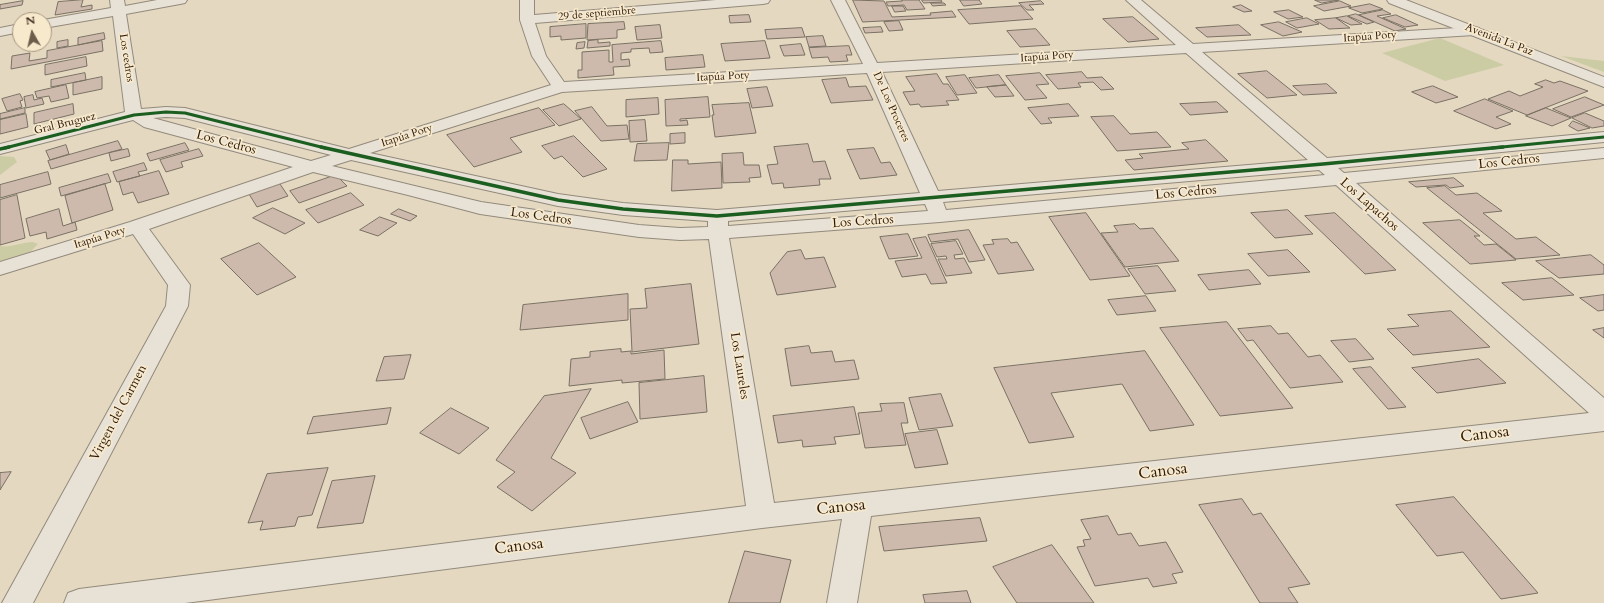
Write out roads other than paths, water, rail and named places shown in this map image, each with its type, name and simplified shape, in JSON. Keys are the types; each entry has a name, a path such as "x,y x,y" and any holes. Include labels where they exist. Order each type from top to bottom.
{"street":[{"path":"52,22 118,6 180,0"},
{"path":"527,0 528,20 538,56 560,87"},
{"name":"29 de septiembre","path":"528,20 699,3 763,0"},
{"name":"De Los Proceres","path":"838,0 873,68 940,216"},
{"name":"Los Lapachos","path":"1133,0 1323,164 1604,412"},
{"name":"Avenida La Paz","path":"1394,0 1604,82"},
{"name":"Los cedros","path":"118,6 134,115"},
{"path":"0,32 12,30"},
{"name":"Itapúa Poty","path":"0,269 137,226 350,154 560,87 1474,31"},
{"name":"Gral Bruguez","path":"0,150 134,115 166,112 185,113 350,154 558,200 718,224"},
{"name":"Los Cedros","path":"134,115 150,123 313,167 412,190 480,208 639,231 680,234 718,224 940,216 1604,153"},
{"path":"718,224 932,199 1604,137"},
{"name":"Los Laureles","path":"718,224 762,516"},
{"name":"Virgen del Carmen","path":"17,603 177,306 179,285 137,226"},
{"name":"Canosa","path":"79,603 762,516 1604,421"},
{"path":"842,603 858,506"}]}
